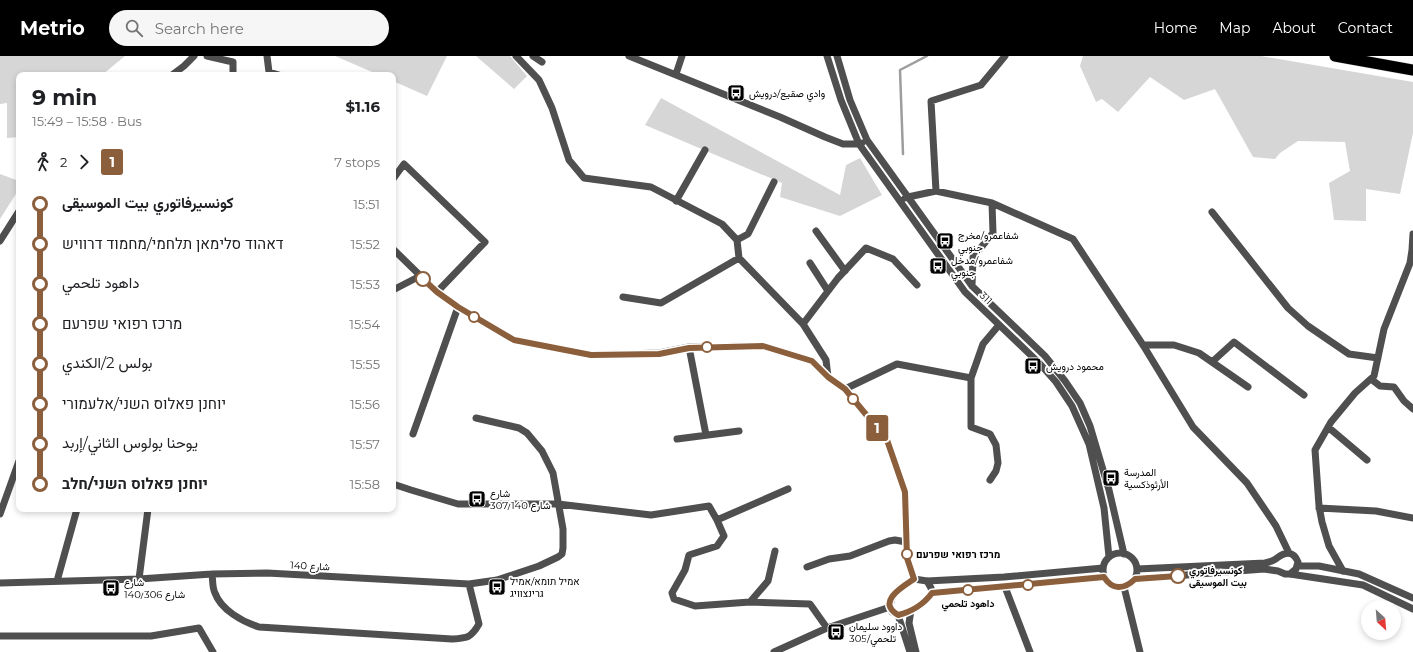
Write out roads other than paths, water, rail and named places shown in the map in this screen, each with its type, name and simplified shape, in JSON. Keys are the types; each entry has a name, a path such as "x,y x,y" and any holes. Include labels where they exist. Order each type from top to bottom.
{"highway":[{"path":"1335,56 1413,70"}],"street":[{"path":"176,72 194,56"},
{"path":"207,56 233,62 233,72"},
{"path":"267,56 269,72"},
{"path":"516,56 539,80 552,108 569,160 584,178 651,187 722,224 737,240 739,258 803,324 826,360 828,377"},
{"path":"533,56 542,62"},
{"path":"629,56 676,74 843,144 859,144 867,140"},
{"path":"676,74 682,56"},
{"name":"311","path":"827,56 841,100 859,144 965,292 1040,364 1056,382 1072,406 1089,444 1104,508 1109,557"},
{"path":"838,60 842,56"},
{"path":"936,191 931,101 981,85 1005,56"},
{"name":"311","path":"838,60 850,100 867,140 972,286 1045,356 1080,403 1090,426 1109,490 1124,554"},
{"path":"676,200 705,150"},
{"path":"396,175 404,164 485,242 437,292"},
{"path":"737,240 748,234 774,182"},
{"path":"900,202 908,197 936,191 992,203 1074,239 1143,345 1193,427 1247,483 1276,526 1289,553"},
{"path":"972,286 973,257 993,233 992,203"},
{"path":"1212,212 1288,308 1308,326 1349,354 1378,358"},
{"path":"0,241 16,216"},
{"path":"816,231 845,271"},
{"path":"1343,571 1329,546 1319,508 1315,450 1328,427 1355,393 1374,376 1384,330 1411,263 1413,234"},
{"path":"803,324 828,291 866,248 893,259 917,285"},
{"path":"396,252 437,292 458,307 514,340 591,355 659,354 689,348 763,346 812,361 828,377 845,389 887,440 905,492 907,558 914,579"},
{"path":"623,297 661,303 739,258"},
{"path":"810,263 828,291"},
{"path":"396,288 420,276"},
{"path":"413,434 458,307"},
{"path":"990,480 996,471 998,463 996,445 990,434 971,427 971,378 983,344 999,325"},
{"path":"1212,362 1234,342 1304,395"},
{"path":"1143,345 1174,345 1199,353 1248,387"},
{"path":"689,348 706,435"},
{"path":"845,389 897,364 971,378"},
{"path":"1371,379 1380,386 1394,387 1404,401 1413,409"},
{"path":"476,418 519,428 527,432 542,451 553,473 558,504"},
{"path":"1328,427 1367,460"},
{"path":"677,439 739,431"},
{"path":"0,514 16,469"},
{"path":"396,485 458,504 558,504 651,515 708,506 717,520 724,536 717,546 690,555 685,570 672,593 674,599 695,606 750,602 810,604 827,628"},
{"path":"717,520 788,489"},
{"name":"شارع 140","path":"0,584 139,579 212,574 267,573 469,584 497,580 539,566 562,554 564,548 563,529 558,504"},
{"path":"1319,508 1376,511 1413,518"},
{"path":"57,581 76,512"},
{"path":"139,579 148,512"},
{"path":"807,567 829,559 850,556 889,541 895,540 906,542"},
{"path":"750,602 768,581 775,551"},
{"path":"1118,553 1124,554 1132,558 1135,563 1137,568 1135,579 1124,587 1118,587 1107,582 1104,577 1103,568 1109,557 1118,553"},
{"path":"1278,571 1276,566 1277,559 1281,554 1289,553 1294,555 1298,566"},
{"path":"1137,568 1265,563 1277,559"},
{"path":"1290,574 1298,566 1319,566 1359,574 1413,598"},
{"path":"910,652 898,615 892,612 890,602 896,592 914,579 927,581 1004,577 1103,568"},
{"path":"1135,579 1264,569 1278,571 1285,574 1363,585 1413,609"},
{"path":"212,574 214,592 218,600 233,616 247,624 259,627 452,639 467,638 474,632 479,624 469,584"},
{"path":"898,615 912,610 926,600 932,593 1104,577"},
{"path":"927,581 932,593"},
{"path":"1005,587 1030,652"},
{"path":"1124,587 1140,652"},
{"path":"774,652 827,628 890,607"},
{"path":"912,610 909,624 916,652"},
{"path":"0,636 151,636 199,628 213,652"}],"waterway":[{"path":"903,154 900,70 927,56"}],"place":[{"name":"وادي صقيع/درويش","path":"736,93"},
{"name":"شفاعمرو/مخرج جنوبي","path":"945,241"},
{"name":"شفاعمرو/مدخل جنوبي","path":"938,266"},
{"name":"محمود درويش","path":"1033,366"},
{"name":"المدرسة الأرثوذكسية","path":"1111,478"},
{"name":"شارع 307/شارع 140","path":"477,499"},
{"name":"מרכז רפואי שפרעם","path":"907,554"},
{"name":"كونسيرفاتوري بيت الموسيقى","path":"1178,576"},
{"name":"אמיל תומא/אמיל גרינצוויג","path":"497,587"},
{"name":"شارع 140/شارع 306","path":"111,588"},
{"name":"داهود تلحمي","path":"968,590"},
{"name":"داوود سليمان تلحمي/305","path":"836,632"}]}
